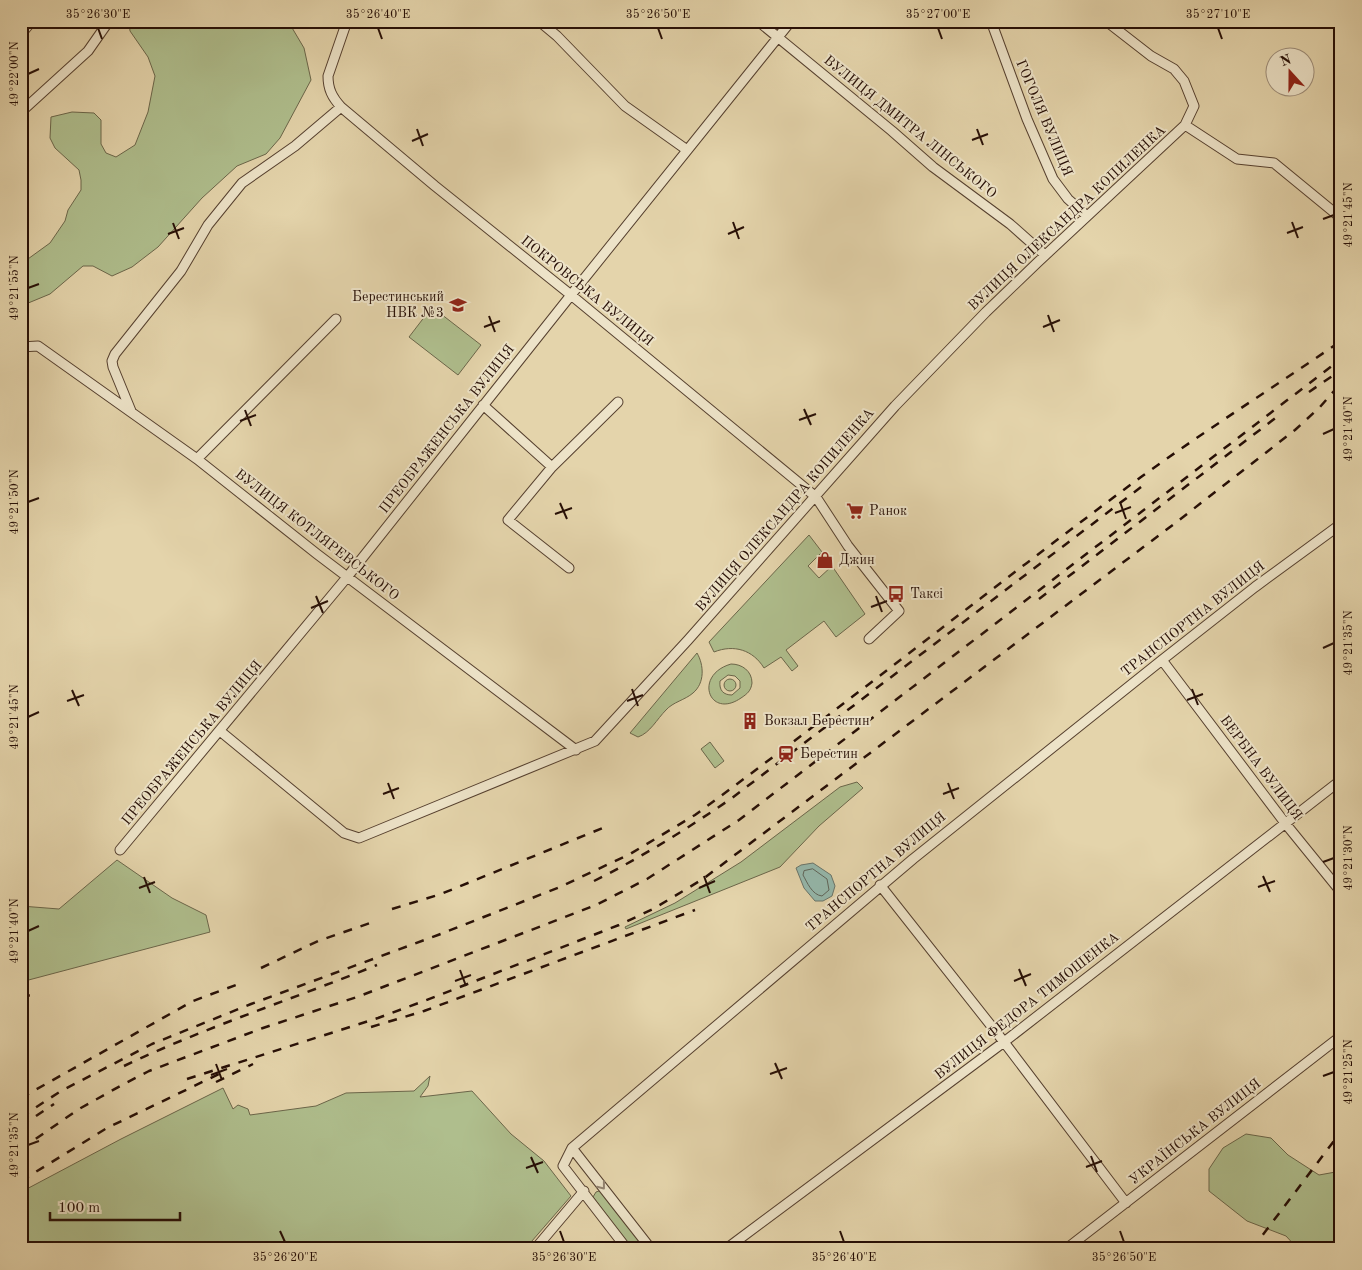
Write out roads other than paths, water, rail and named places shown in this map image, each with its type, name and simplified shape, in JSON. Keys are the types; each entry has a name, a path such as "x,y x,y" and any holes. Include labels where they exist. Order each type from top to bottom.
{"street":[{"path":"21,34 32,21"},
{"path":"21,112 88,51 109,21"},
{"name":"ПОКРОВСЬКА ВУЛИЦЯ","path":"347,21 328,76 330,92 341,107 816,497 848,546 899,611 869,639"},
{"path":"539,21 557,36 625,106 687,150"},
{"name":"ВУЛИЦЯ ДМИТРА ЛІНСЬКОГО","path":"758,21 933,167 1010,224 1045,255"},
{"name":"ПРЕОБРАЖЕНСЬКА ВУЛИЦЯ","path":"120,850 348,576 570,295 791,21"},
{"name":"ГОГОЛЯ ВУЛИЦЯ","path":"991,21 1027,119 1053,179 1068,199 1087,216"},
{"path":"1106,21 1151,56 1174,69 1184,81 1194,106 1185,125 1237,159 1274,164 1341,218"},
{"path":"131,411 113,367 112,361 115,354 181,271 208,225 242,184 294,146 341,107"},
{"name":"ВУЛИЦЯ ОЛЕКСАНДРА КОПИЛЕНКА","path":"220,731 344,833 359,838 595,741 688,640 895,406 986,312 1185,125"},
{"path":"197,460 336,319"},
{"name":"ВУЛИЦЯ КОТЛЯРЕВСЬКОГО","path":"21,347 38,346 131,411 576,750"},
{"path":"569,568 508,520 552,467 618,402"},
{"path":"484,405 552,467"},
{"name":"ТРАНСПОРТНА ВУЛИЦЯ","path":"584,1191 564,1166 572,1148 880,886 1162,660 1255,587 1341,524"},
{"name":"ВЕРБНА ВУЛИЦЯ","path":"1162,660 1285,823 1341,892"},
{"name":"ВУЛИЦЯ ФЕДОРА ТИМОШЕНКА","path":"726,1249 1004,1042 1341,780"},
{"path":"880,886 1004,1042 1126,1203"},
{"name":"УКРАЇНСЬКА ВУЛИЦЯ","path":"1066,1249 1341,1036"},
{"path":"572,1148 652,1249"},
{"path":"535,1249 584,1191 627,1249"}],"water":[{"path":"813,863 831,875 835,886 832,896 823,901 815,901 804,888 796,868"}],"railway":[{"path":"21,1117 61,1091 152,1044 251,1004 438,935 560,887 630,854 695,815 1141,477 1341,341"},
{"path":"21,1149 79,1109 149,1071 263,1028 357,997 596,905 647,879 739,820 1341,359"},
{"path":"1309,392 1341,370"},
{"path":"187,1079 378,1018 424,1001 619,925 653,909 703,879 1174,524 1295,430 1320,407 1341,383"},
{"path":"1039,599 1278,416"},
{"path":"594,881 664,842 732,798 1145,484"},
{"path":"392,909 441,894 610,825"},
{"path":"371,1027 424,1011 695,910"},
{"path":"261,968 318,941 376,921"},
{"path":"124,1066 218,1026 377,965"},
{"path":"21,1098 193,1001 236,985"},
{"path":"21,997 31,995"},
{"path":"216,1082 253,1064"},
{"path":"21,1181 107,1128 221,1073"},
{"path":"21,1126 54,1104"},
{"path":"1252,1249 1340,1133"}],"place":[{"name":"Берестинський НВК №3","path":"458,305"},
{"name":"Ранок","path":"855,511"},
{"name":"Джин","path":"825,560"},
{"name":"Таксі","path":"896,594"},
{"name":"Вокзал Берестин","path":"750,721"},
{"name":"Берестин","path":"786,754"}]}
